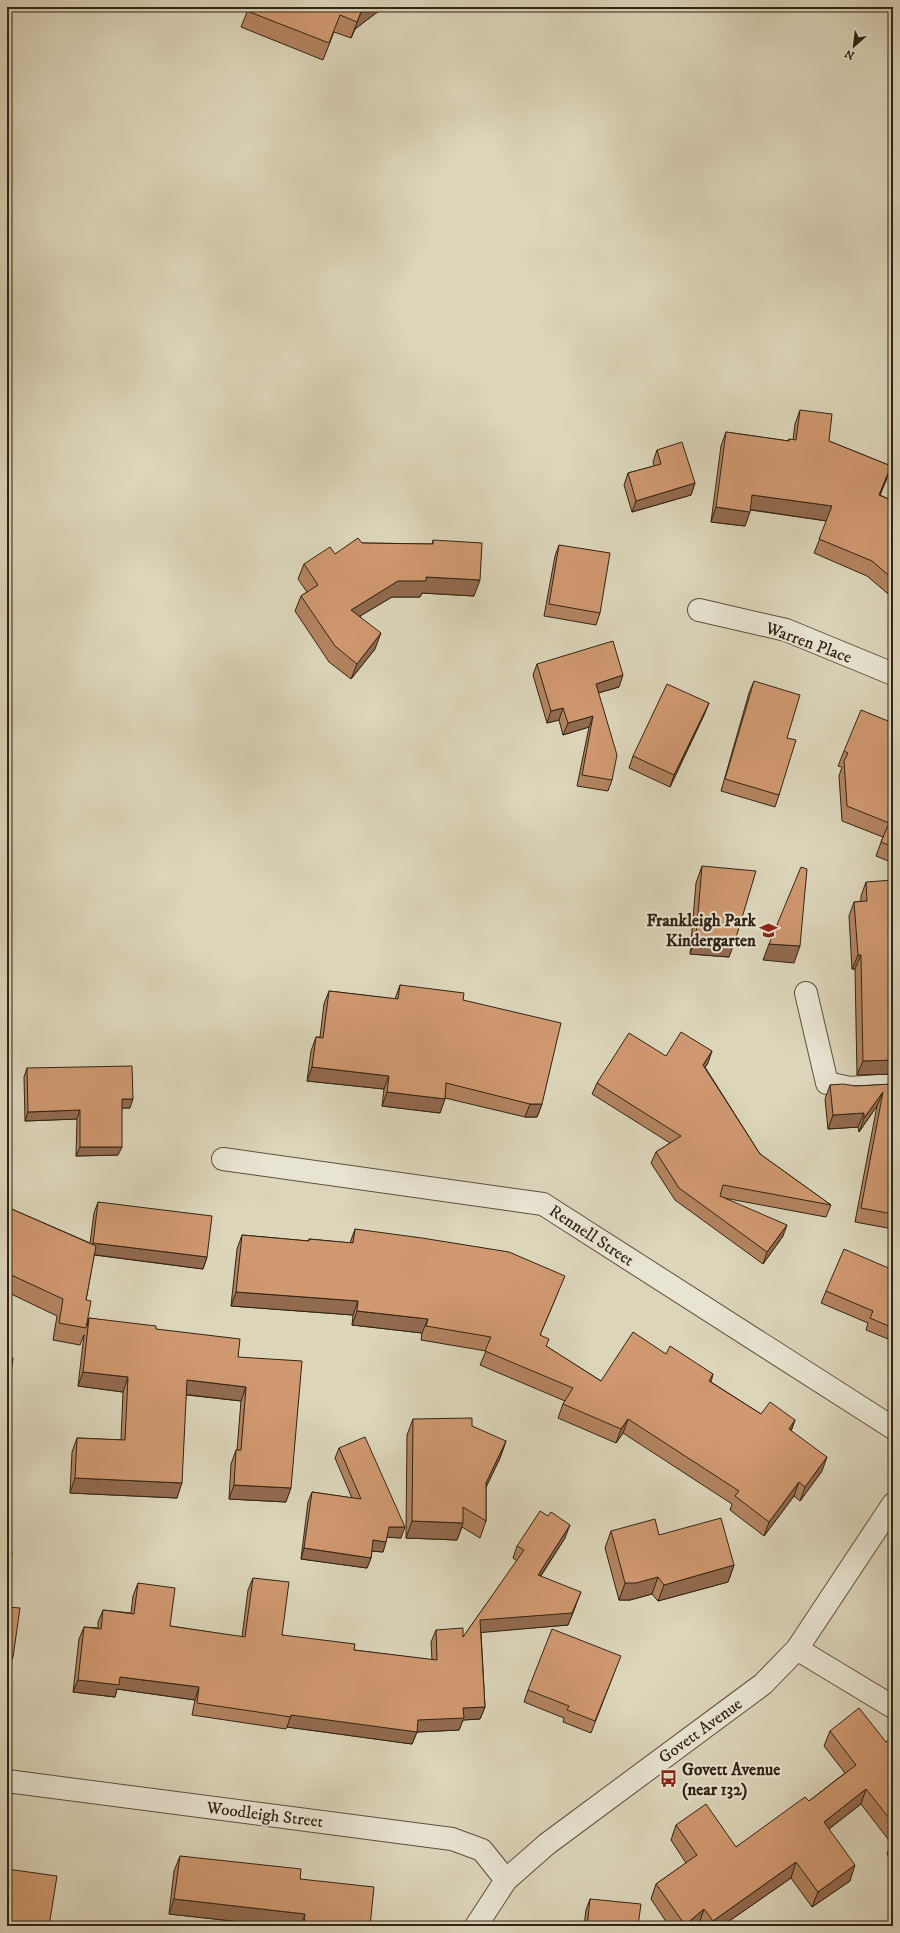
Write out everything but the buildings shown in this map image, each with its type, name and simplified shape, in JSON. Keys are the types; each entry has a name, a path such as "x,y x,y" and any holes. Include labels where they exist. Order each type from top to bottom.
{"street":[{"name":"Warren Place","path":"699,610 786,630 893,674"},
{"path":"806,993 827,1083 850,1088 893,1085"},
{"name":"Rennell Street","path":"223,1159 543,1204 893,1428"},
{"name":"Govett Avenue","path":"476,1926 506,1880 547,1844 763,1684 797,1649 893,1504"},
{"path":"797,1649 893,1707"},
{"name":"Woodleigh Street","path":"7,1781 452,1838 482,1850 506,1880"}],"place":[{"name":"Frankleigh Park Kindergarten","path":"769,930"},
{"name":"Govett Avenue (near 132)","path":"669,1779"}]}
